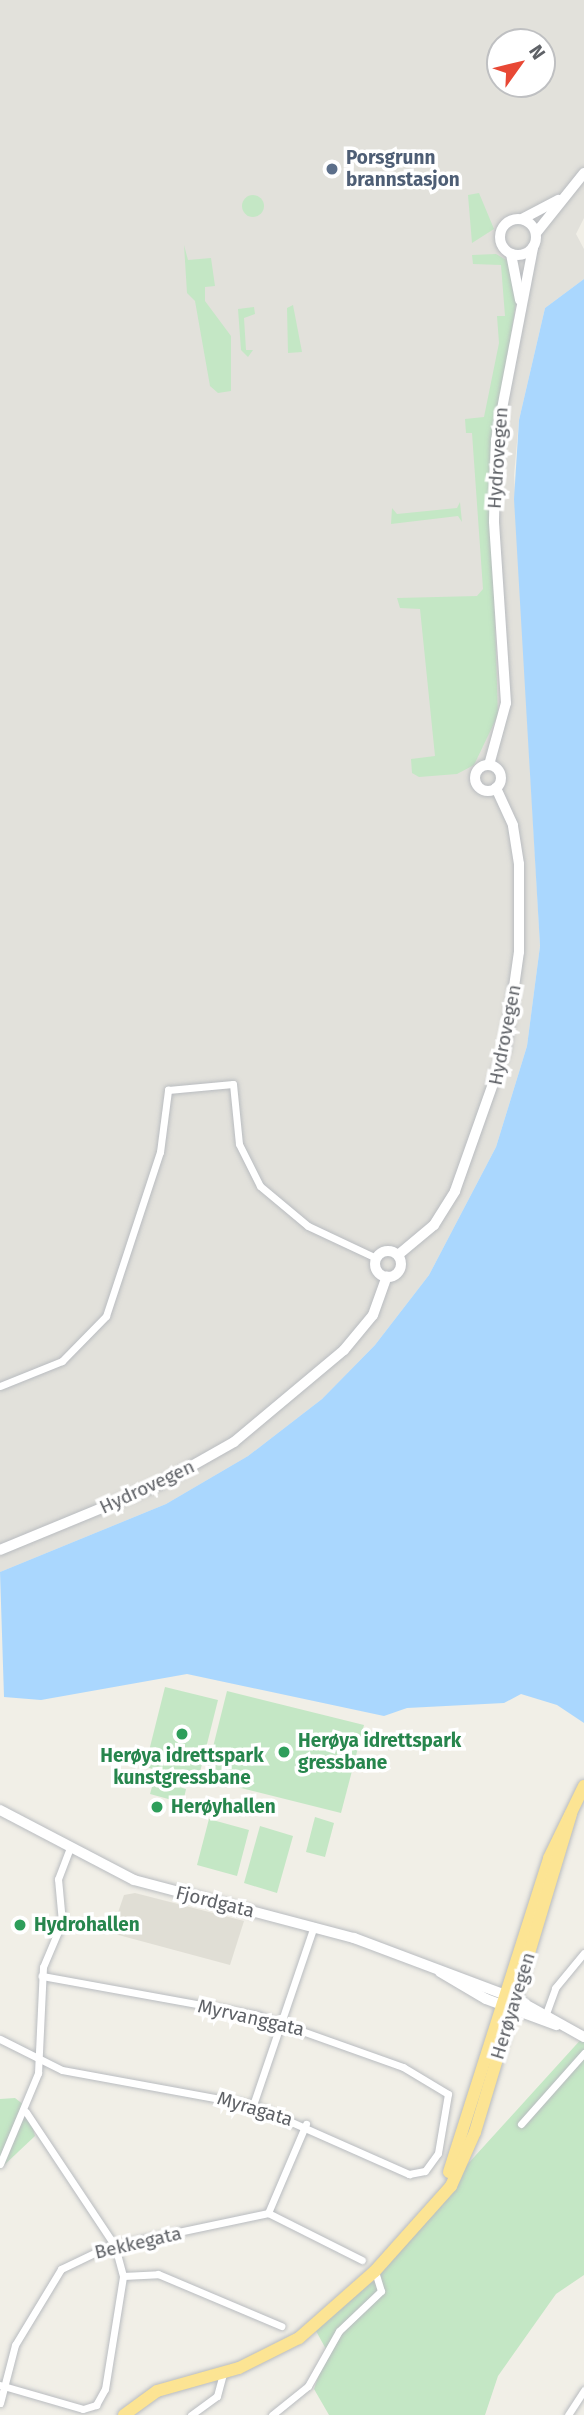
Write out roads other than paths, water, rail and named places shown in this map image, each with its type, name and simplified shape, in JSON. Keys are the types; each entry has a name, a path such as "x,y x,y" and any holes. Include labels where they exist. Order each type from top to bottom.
{"highway":[{"name":"Herøyavegen","path":"124,2415 157,2391 223,2373 299,2338 375,2271 443,2192 470,2144 548,1858 584,1786"}],"street":[{"path":"577,184 522,219 501,228 500,242 511,254 533,248 536,233 577,184 584,173"},
{"path":"522,219 536,233"},
{"name":"Hydrovegen","path":"398,1255 435,1225 455,1191 505,1050 519,951 520,874 513,825 496,788 476,784 476,772 489,765 506,704 495,458 533,248"},
{"name":"Hydrovegen","path":"511,254 520,276 520,318"},
{"path":"489,765 500,774 496,788"},
{"path":"0,1386 62,1361 106,1315 160,1152 169,1090 233,1084 239,1144 260,1186 308,1226 376,1258"},
{"path":"386,1251 398,1255 398,1271 387,1276 378,1272 376,1258 386,1251"},
{"name":"Hydrovegen","path":"0,1550 160,1484 244,1434 344,1350 373,1315 387,1276"},
{"name":"Fjordgata","path":"0,1810 69,1850 153,1886 314,1926 440,1972 584,2037"},
{"path":"0,2164 26,2112 39,2060 42,1976 62,1922 58,1880 69,1850"},
{"path":"253,2105 314,1926"},
{"path":"544,2019 555,1988 584,1953"},
{"name":"Myrvanggata","path":"42,1976 282,2022 403,2067 448,2094"},
{"name":"Myragata","path":"0,2039 62,2070 253,2105 306,2124 418,2174 438,2153 448,2094"},
{"path":"521,2124 584,2053"},
{"path":"2,2385 88,2408 105,2389 123,2276 115,2246 26,2112"},
{"path":"306,2124 268,2213 362,2260"},
{"name":"Bekkegata","path":"0,2403 2,2385 15,2345 50,2282 76,2259 115,2246 268,2213"},
{"path":"272,2415 308,2386 340,2331 381,2291 375,2271"},
{"path":"123,2276 158,2274 281,2326"},
{"path":"191,2415 217,2396 223,2373"},
{"path":"568,2415 584,2390"}],"water":[{"path":"584,279 584,1723 557,1705 521,1694 504,1703 407,1708 384,1716 187,1674 41,1700 4,1697 0,1572 166,1504 248,1456 322,1399 375,1345 429,1275 496,1147 527,1046 540,946 514,499 519,420 545,308"}],"place":[{"name":"Porsgrunn brannstasjon","path":"332,169"},
{"name":"Herøya idrettspark kunstgressbane","path":"182,1734"},
{"name":"Herøya idrettspark gressbane","path":"284,1752"},
{"name":"Herøyhallen","path":"157,1807"},
{"name":"Hydrohallen","path":"20,1925"}]}
